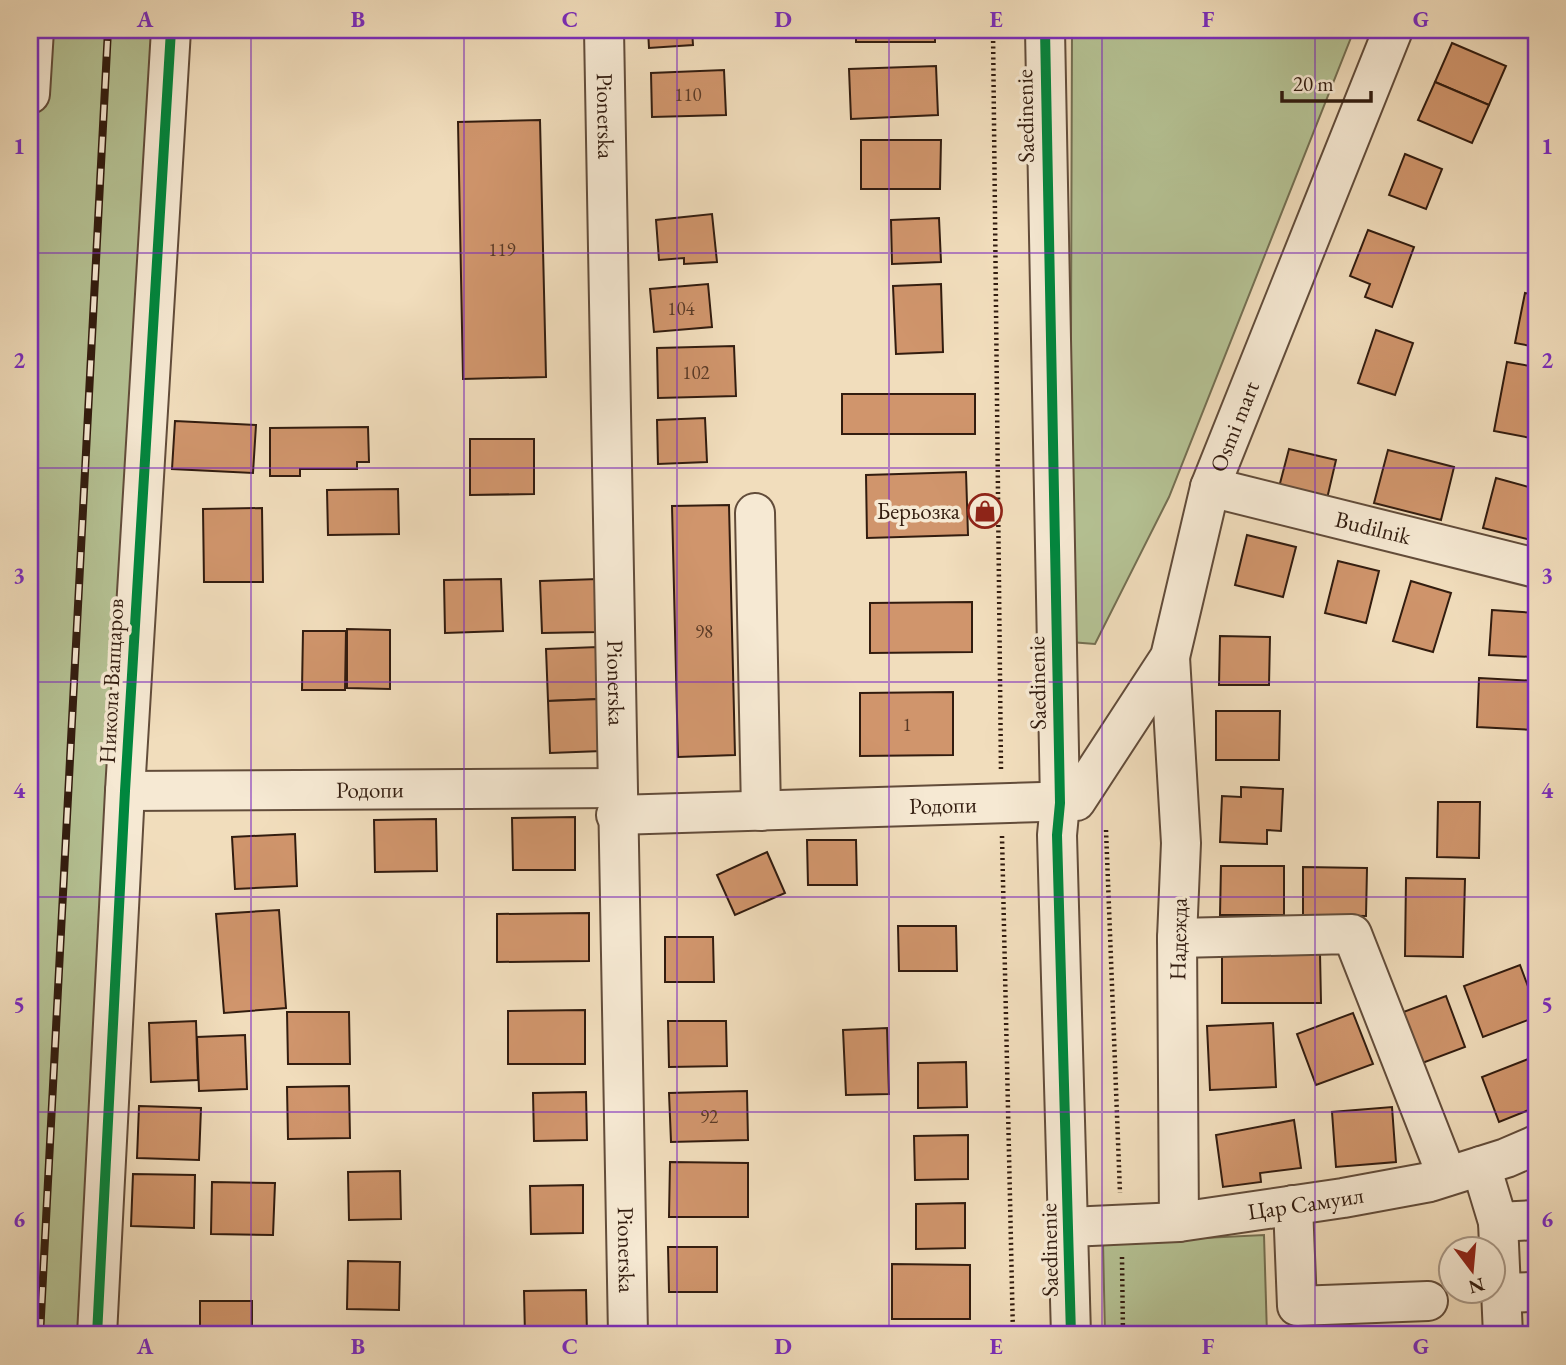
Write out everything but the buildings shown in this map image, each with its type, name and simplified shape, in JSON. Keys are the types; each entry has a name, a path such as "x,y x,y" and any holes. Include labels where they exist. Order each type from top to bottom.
{"street":[{"path":"30,94 34,30"},
{"name":"Никола Вапцаров","path":"97,1335 125,791 171,30"},
{"name":"Pionerska","path":"604,30 616,802 628,1335"},
{"name":"Saedinenie","path":"1045,30 1064,813 1071,1335"},
{"name":"Osmi mart","path":"1064,813 1170,657 1210,487 1393,30"},
{"name":"Budilnik","path":"1210,487 1536,568"},
{"path":"755,513 761,811"},
{"name":"Надежда","path":"1170,657 1181,843 1177,938 1179,1222"},
{"name":"Родопи","path":"125,791 616,802 761,811 1002,805 1064,813"},
{"path":"1177,938 1352,934 1464,1171 1498,1222 1519,1293 1503,1335"},
{"name":"Цар Самуил","path":"1069,1227 1179,1222 1293,1205 1464,1171 1536,1144"},
{"path":"1293,1205 1297,1307 1428,1301"},
{"path":"1498,1222 1536,1220"}],"path":[{"path":"993,30 1002,805 1013,1335"},
{"path":"1106,830 1122,1223 1123,1335"}],"green space":[{"path":"30,30 154,30 80,1335 30,1335"},
{"path":"1072,30 1354,30 1169,497 1095,644 1070,642"},
{"path":"1264,1235 1267,1335 1105,1335 1103,1243"}],"railway":[{"path":"40,1335 108,30"}],"cycle path":[{"path":"97,1335 125,791 171,30"},
{"path":"1045,30 1060,803 1057,835 1071,1335"}],"place":[{"name":"Берьозка","path":"985,511"}]}
